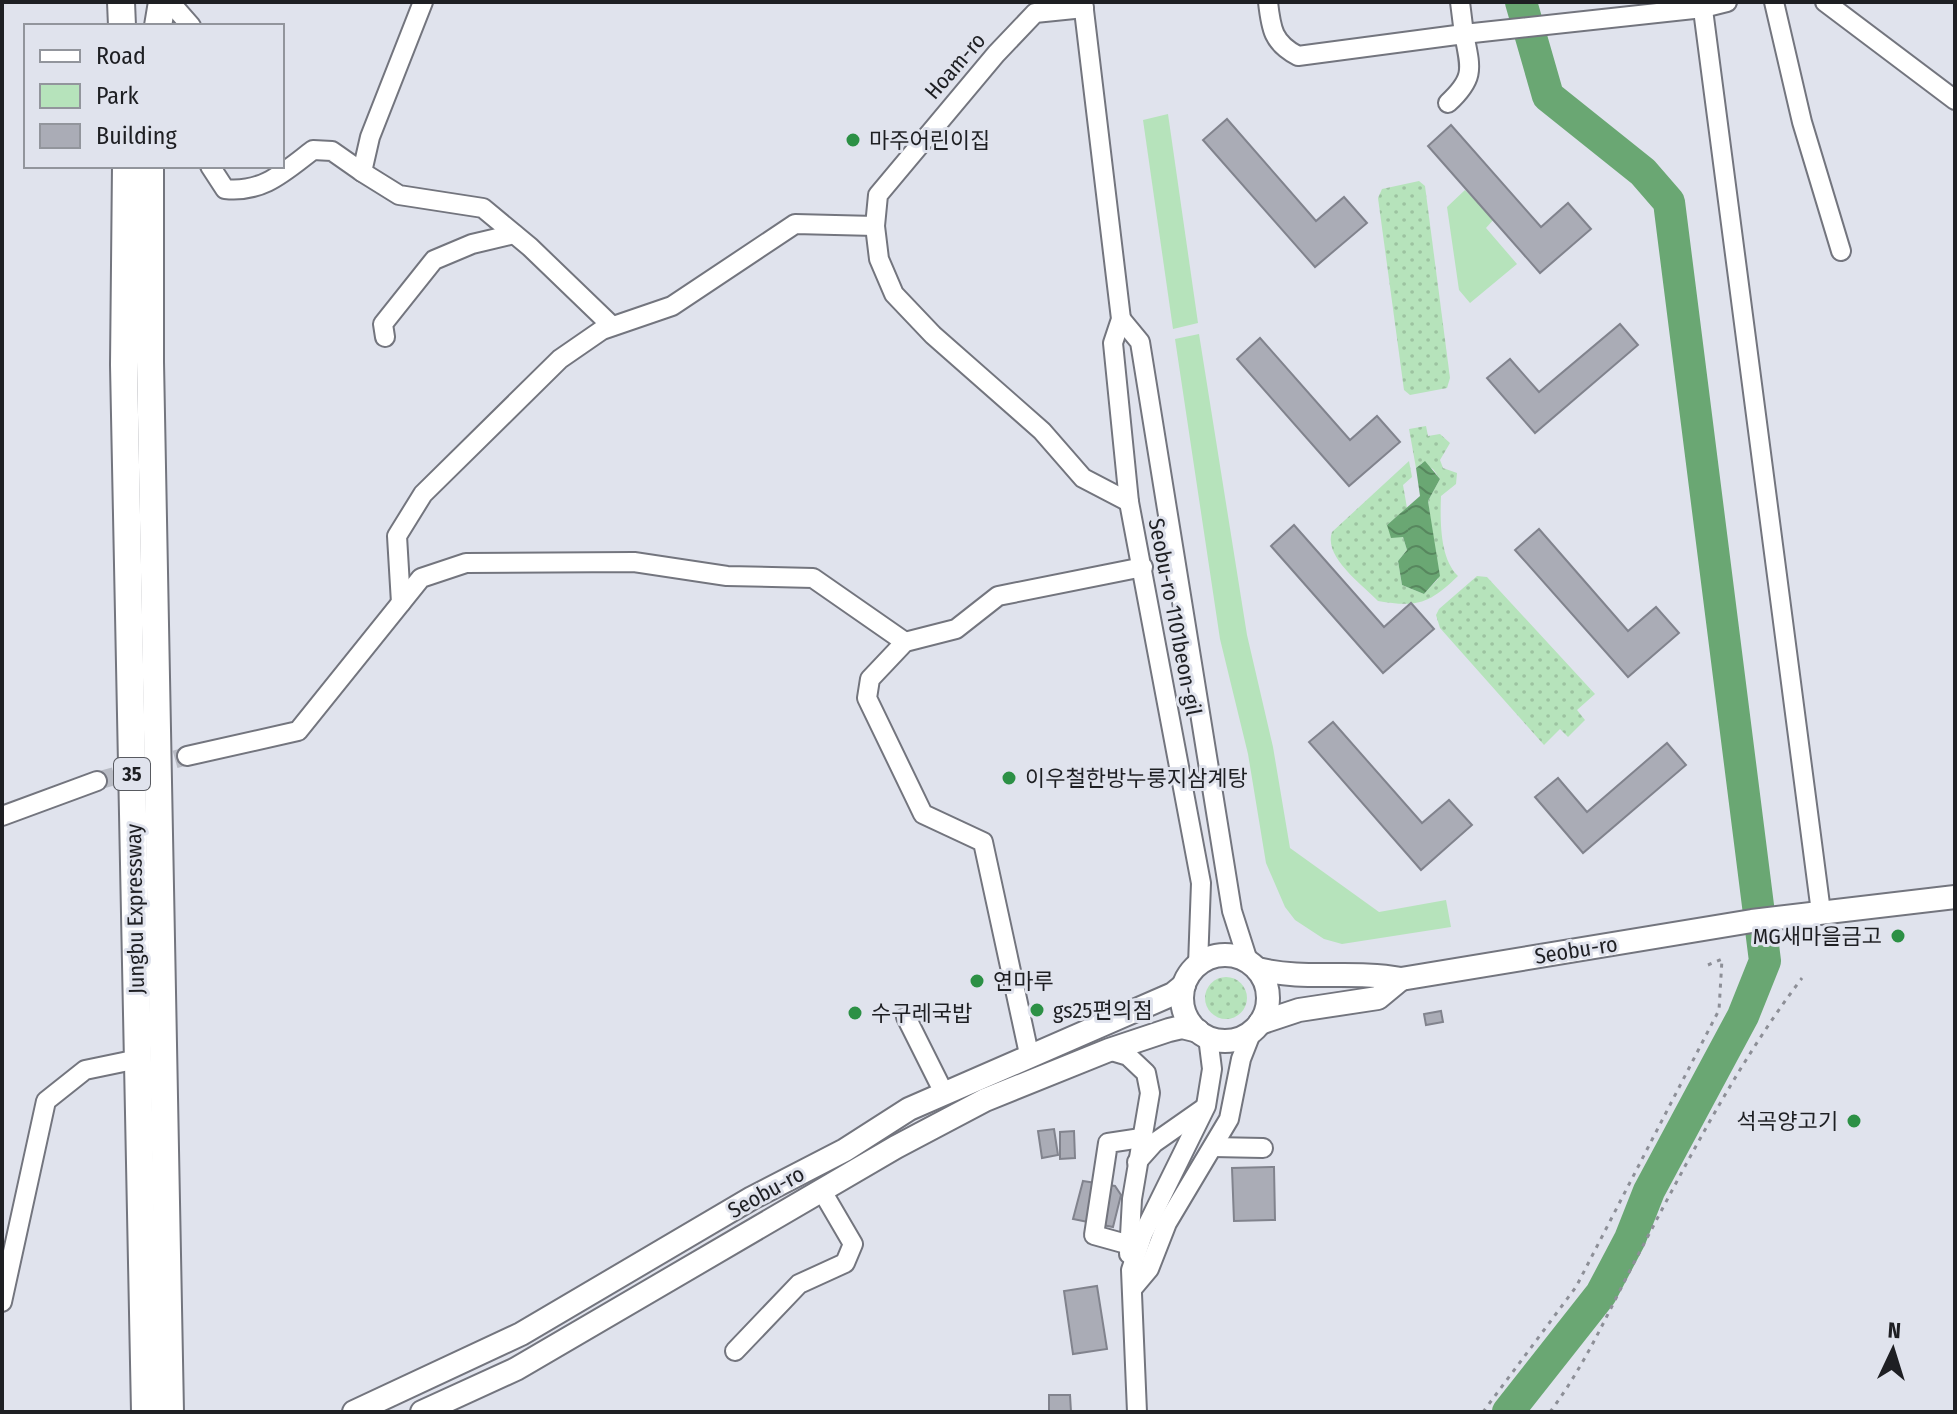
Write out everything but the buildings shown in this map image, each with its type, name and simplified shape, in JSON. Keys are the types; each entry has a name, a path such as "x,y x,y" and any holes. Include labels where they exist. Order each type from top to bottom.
{"highway":[{"path":"121,2 122,24"},
{"path":"129,24 130,2"},
{"path":"151,24 152,2"},
{"path":"158,24 162,2"},
{"name":"Jungbu Expressway","path":"126,168 124,381 138,1059 157,1380 170,1412"},
{"name":"Jungbu Expressway","path":"145,1412 157,1380 150,168"}],"main road":[{"path":"1821,912 1955,897"},
{"name":"Seobu-ro","path":"1253,965 1309,978 1367,972 1401,979 1821,912"},
{"path":"1226,955 1253,965 1264,979 1268,1001 1256,1027 1231,1040 1203,1034 1184,1012 1184,985 1198,965 1226,955"},
{"name":"Seobu-ro","path":"1256,1027 1299,1010 1378,998 1401,979"},
{"name":"Seobu-ro","path":"354,1412 521,1334 752,1198 944,1093 1173,994 1184,985"},
{"name":"Seobu-ro","path":"422,1412 516,1369 896,1147 985,1100 1108,1050 1169,1030 1182,1027 1203,1034"}],"street":[{"path":"170,2 189,24"},
{"path":"362,172 370,137 423,2"},
{"path":"1268,2 1272,33 1281,47 1298,56 1727,2"},
{"path":"1448,103 1466,87 1470,76 1460,2"},
{"path":"1774,2 1802,122 1841,251"},
{"path":"1825,2 1955,100"},
{"path":"1083,5 1121,319 1113,343 1129,502"},
{"name":"Hoam-ro","path":"878,195 996,54 1030,8 1083,5"},
{"path":"1702,5 1821,912"},
{"path":"211,168 225,189 242,191 268,185 313,150 332,151 399,195 483,208 612,326"},
{"name":"Seobu-ro 1101beon-gil","path":"878,195 875,226 879,259 894,294 933,335 1042,431 1083,478 1129,502 1201,883 1198,965"},
{"path":"401,603 397,536 423,494 560,359 612,326 672,306 795,224 875,226"},
{"path":"385,337 383,324 434,260 472,244 514,234"},
{"path":"1121,319 1140,342 1232,911 1253,965"},
{"path":"187,756 298,731 421,578 466,563 634,562 727,576 813,578 905,642"},
{"path":"1029,1054 983,842 923,814 867,698 870,679 905,642 956,629 998,596 1143,567"},
{"path":"2,816 97,781"},
{"path":"906,1017 944,1093"},
{"path":"1132,1279 1149,1269 1167,1223 1229,1119 1241,1059 1256,1027"},
{"path":"1132,1279 1143,1234 1206,1106 1212,1069 1203,1034"},
{"path":"1108,1050 1128,1056 1146,1073 1150,1093 1137,1162 1130,1245 1137,1412"},
{"path":"2,1302 46,1101 85,1070 138,1059"},
{"path":"1137,1162 1154,1143 1206,1106"},
{"path":"1130,1245 1094,1235 1108,1143 1141,1138"},
{"path":"1213,1147 1263,1148"},
{"path":"735,1351 799,1284 845,1263 853,1244 822,1191"}],"path":[{"path":"1483,1412 1576,1287 1719,1010 1722,959 1708,965"},
{"path":"1550,1412 1576,1377 1637,1257 1763,1030 1802,978"}],"green space":[{"path":"1168,114 1198,323 1173,329 1143,120"},
{"path":"1419,181 1425,186 1450,378 1447,388 1410,395 1404,390 1378,198 1382,189"},
{"path":"1465,190 1494,219 1486,228 1517,264 1470,303 1459,290 1447,207"},
{"path":"1199,334 1247,635 1273,747 1290,848 1379,912 1446,900 1451,927 1342,944 1324,939 1295,920 1285,907 1266,863 1248,754 1220,639 1175,339"},
{"path":"1426,426 1428,436 1440,434 1450,443 1440,460 1443,468 1457,473 1456,484 1441,496 1441,517 1444,550 1458,576 1431,598 1422,601 1403,604 1378,601 1339,561 1333,551 1332,532 1409,461 1412,477 1403,485 1407,508 1387,525 1403,537 1407,550 1398,561 1402,585 1424,594 1438,579 1428,501 1440,479 1433,469 1422,463 1416,468 1409,429"},
{"path":"1477,576 1487,577 1595,694 1577,710 1585,720 1568,737 1560,729 1544,745 1440,628 1436,615 1439,609"},
{"path":"1226,977 1241,983 1247,998 1241,1013 1226,1019 1211,1013 1205,998 1211,983"}],"water":[{"path":"1425,461 1440,479 1428,501 1440,576 1424,594 1402,585 1398,561 1407,550 1403,537 1391,538 1387,525 1420,496 1416,468"}],"waterway":[{"path":"1508,1412 1601,1294 1630,1239 1649,1191 1743,1016 1765,961 1669,202 1643,172 1548,96 1521,2"}],"tunnel":[{"path":"97,781 187,756"}],"place":[{"name":"마주어린이집","path":"853,140"},
{"name":"이우철한방누룽지삼계탕","path":"1009,778"},
{"name":"MG새마을금고","path":"1898,936"},
{"name":"연마루","path":"977,981"},
{"name":"gs25편의점","path":"1037,1010"},
{"name":"수구레국밥","path":"855,1013"},
{"name":"석곡양고기","path":"1854,1121"}]}
